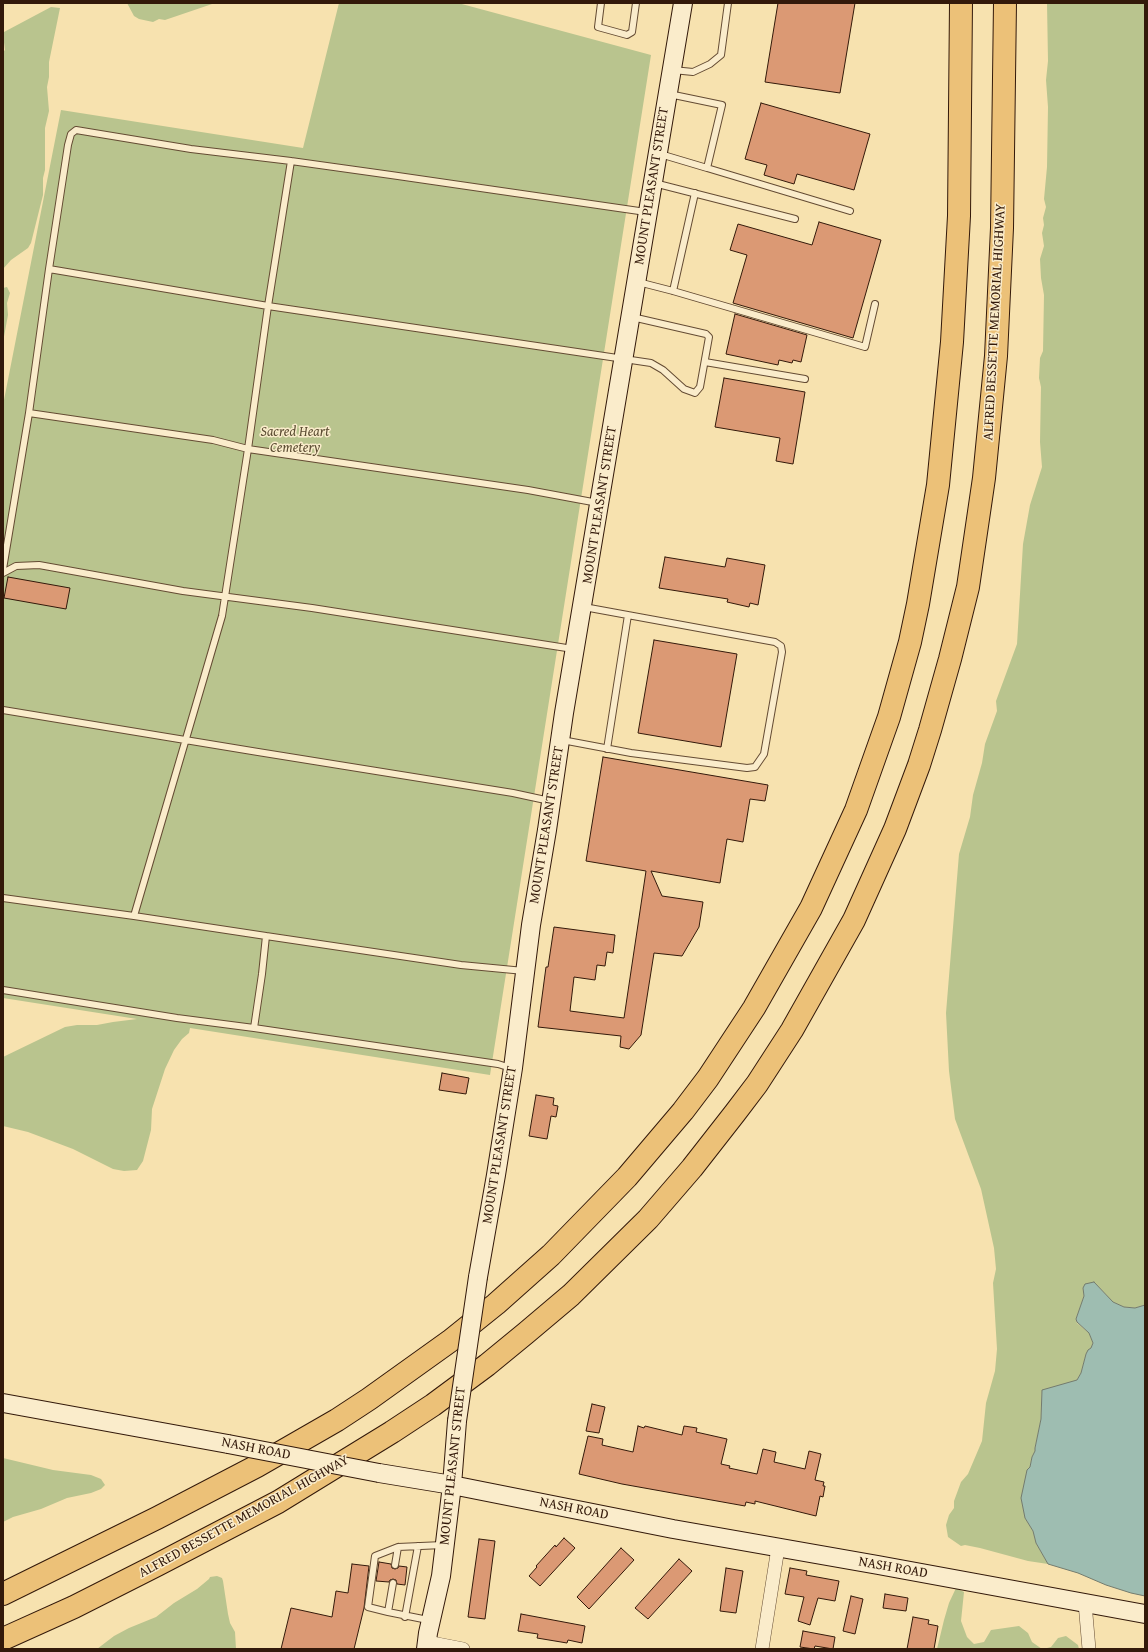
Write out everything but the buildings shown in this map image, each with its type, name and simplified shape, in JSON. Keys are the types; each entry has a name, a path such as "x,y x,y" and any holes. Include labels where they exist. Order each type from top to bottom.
{"highway":[{"path":"3,1594 157,1518 270,1459 369,1399 450,1341 496,1304 551,1255 627,1178 683,1111 704,1083 732,1043 766,988 811,908 856,810 889,717 906,657 918,604 938,485 952,342 959,216 961,3"},
{"name":"ALFRED BESSETTE MEMORIAL HIGHWAY","path":"3,1639 143,1572 278,1502 433,1405 487,1364 570,1295 648,1219 692,1168 735,1113 761,1078 792,1030 854,920 895,829 919,765 930,730 968,587 984,478 996,349 1002,228 1005,3"}],"main road":[{"name":"MOUNT PLEASANT STREET","path":"427,1645 441,1576 452,1485 457,1421 478,1277 513,1068 531,925 552,801 560,739 683,3"},
{"name":"NASH ROAD","path":"3,1403 379,1473 452,1485 778,1548 878,1564 1145,1614"}],"street":[{"path":"762,1649 778,1548"},
{"path":"1085,1603 1089,1649"},
{"path":"427,1645 463,1649"}],"lane":[{"path":"601,3 598,27 627,35 632,32 636,3"},
{"path":"672,70 693,72 710,64 721,55 728,3"},
{"path":"667,94 722,105 707,168"},
{"path":"3,569 29,413 68,145 70,134 76,130 191,149 291,161 647,212"},
{"path":"658,154 850,211"},
{"path":"134,916 222,616 291,161"},
{"path":"653,183 795,219"},
{"path":"673,291 695,193"},
{"path":"49,269 268,306 651,363 663,370 684,389 694,393 700,386 710,340 709,336 706,334 631,317"},
{"path":"637,282 673,291 865,347 875,304"},
{"path":"705,362 805,379"},
{"path":"29,413 212,440 248,449 512,488 600,504"},
{"path":"3,573 16,566 39,565 183,591 226,596 575,650"},
{"path":"560,739 631,753 746,768 755,767 764,754 782,652 781,646 775,642 583,607"},
{"path":"607,749 628,615"},
{"path":"3,710 513,792 552,801"},
{"path":"3,898 461,965 526,971"},
{"path":"254,1028 266,936"},
{"path":"3,990 177,1018 498,1064 513,1068"},
{"path":"431,1621 405,1617 368,1607 375,1556 398,1547 445,1545"},
{"path":"405,1617 418,1546"},
{"path":"396,1565 398,1547"},
{"path":"388,1612 393,1583"}],"green space":[{"path":"127,3 215,3 165,20 159,19 153,22 139,19 134,16"},
{"name":"Sacred Heart Cemetery","path":"339,3 458,3 651,55 490,1075 190,1028 189,1033 182,1039 174,1050 165,1069 152,1109 151,1130 143,1161 137,1170 124,1171 113,1169 73,1149 28,1132 3,1126 3,1057 65,1027 77,1025 97,1025 137,1019 3,998 3,405 61,110 303,148"},
{"path":"1047,3 1145,3 1145,1305 1135,1308 1124,1307 1113,1302 1094,1282 1083,1288 1084,1296 1076,1319 1077,1323 1089,1333 1093,1343 1086,1354 1081,1373 1077,1380 1072,1383 1042,1391 1041,1419 1035,1451 1030,1467 1025,1518 1033,1531 1036,1543 1048,1564 1028,1561 980,1548 965,1545 961,1546 948,1537 946,1525 949,1515 954,1508 954,1501 961,1482 968,1474 982,1441 986,1403 995,1371 997,1349 993,1283 996,1269 994,1248 981,1189 955,1119 949,1071 946,1013 959,854 970,817 973,795 982,763 985,744 997,711 996,701 1017,644 1023,544 1030,505 1042,467 1040,442 1041,387 1039,378 1040,358 1043,351 1044,295 1040,259 1044,246 1042,233 1044,225 1043,218 1046,207 1044,199 1047,167 1048,107 1046,80 1048,61"},
{"path":"51,7 60,8 49,62 47,87 49,111 45,128 45,170 43,178 43,195 31,243 28,248 11,260 3,269 3,52 5,50 3,35 4,32"},
{"path":"7,287 10,293 7,303 8,315 3,342 3,288"},
{"path":"3,1458 53,1470 91,1475 101,1479 105,1485 101,1489 91,1493 67,1498 3,1522"},
{"path":"217,1576 222,1578 223,1581 230,1623 235,1632 236,1649 97,1649 114,1636 156,1617 174,1603 197,1589 210,1577"},
{"path":"956,1588 964,1592 961,1621 967,1637 974,1644 984,1642 991,1630 1019,1626 1028,1633 1032,1642 1042,1649 937,1649 949,1603"},
{"path":"1066,1636 1078,1645 1079,1649 1043,1649 1051,1647 1058,1638"}],"shaded area":[{"path":"1094,1282 1113,1302 1124,1307 1135,1308 1145,1305 1145,1596 1106,1585 1078,1573 1048,1564 1036,1543 1033,1531 1025,1518 1021,1498 1027,1470 1030,1467 1035,1451 1041,1419 1042,1390 1077,1380 1081,1373 1086,1354 1093,1343 1089,1333 1077,1322 1076,1319 1084,1296 1083,1288 1085,1284"}]}
